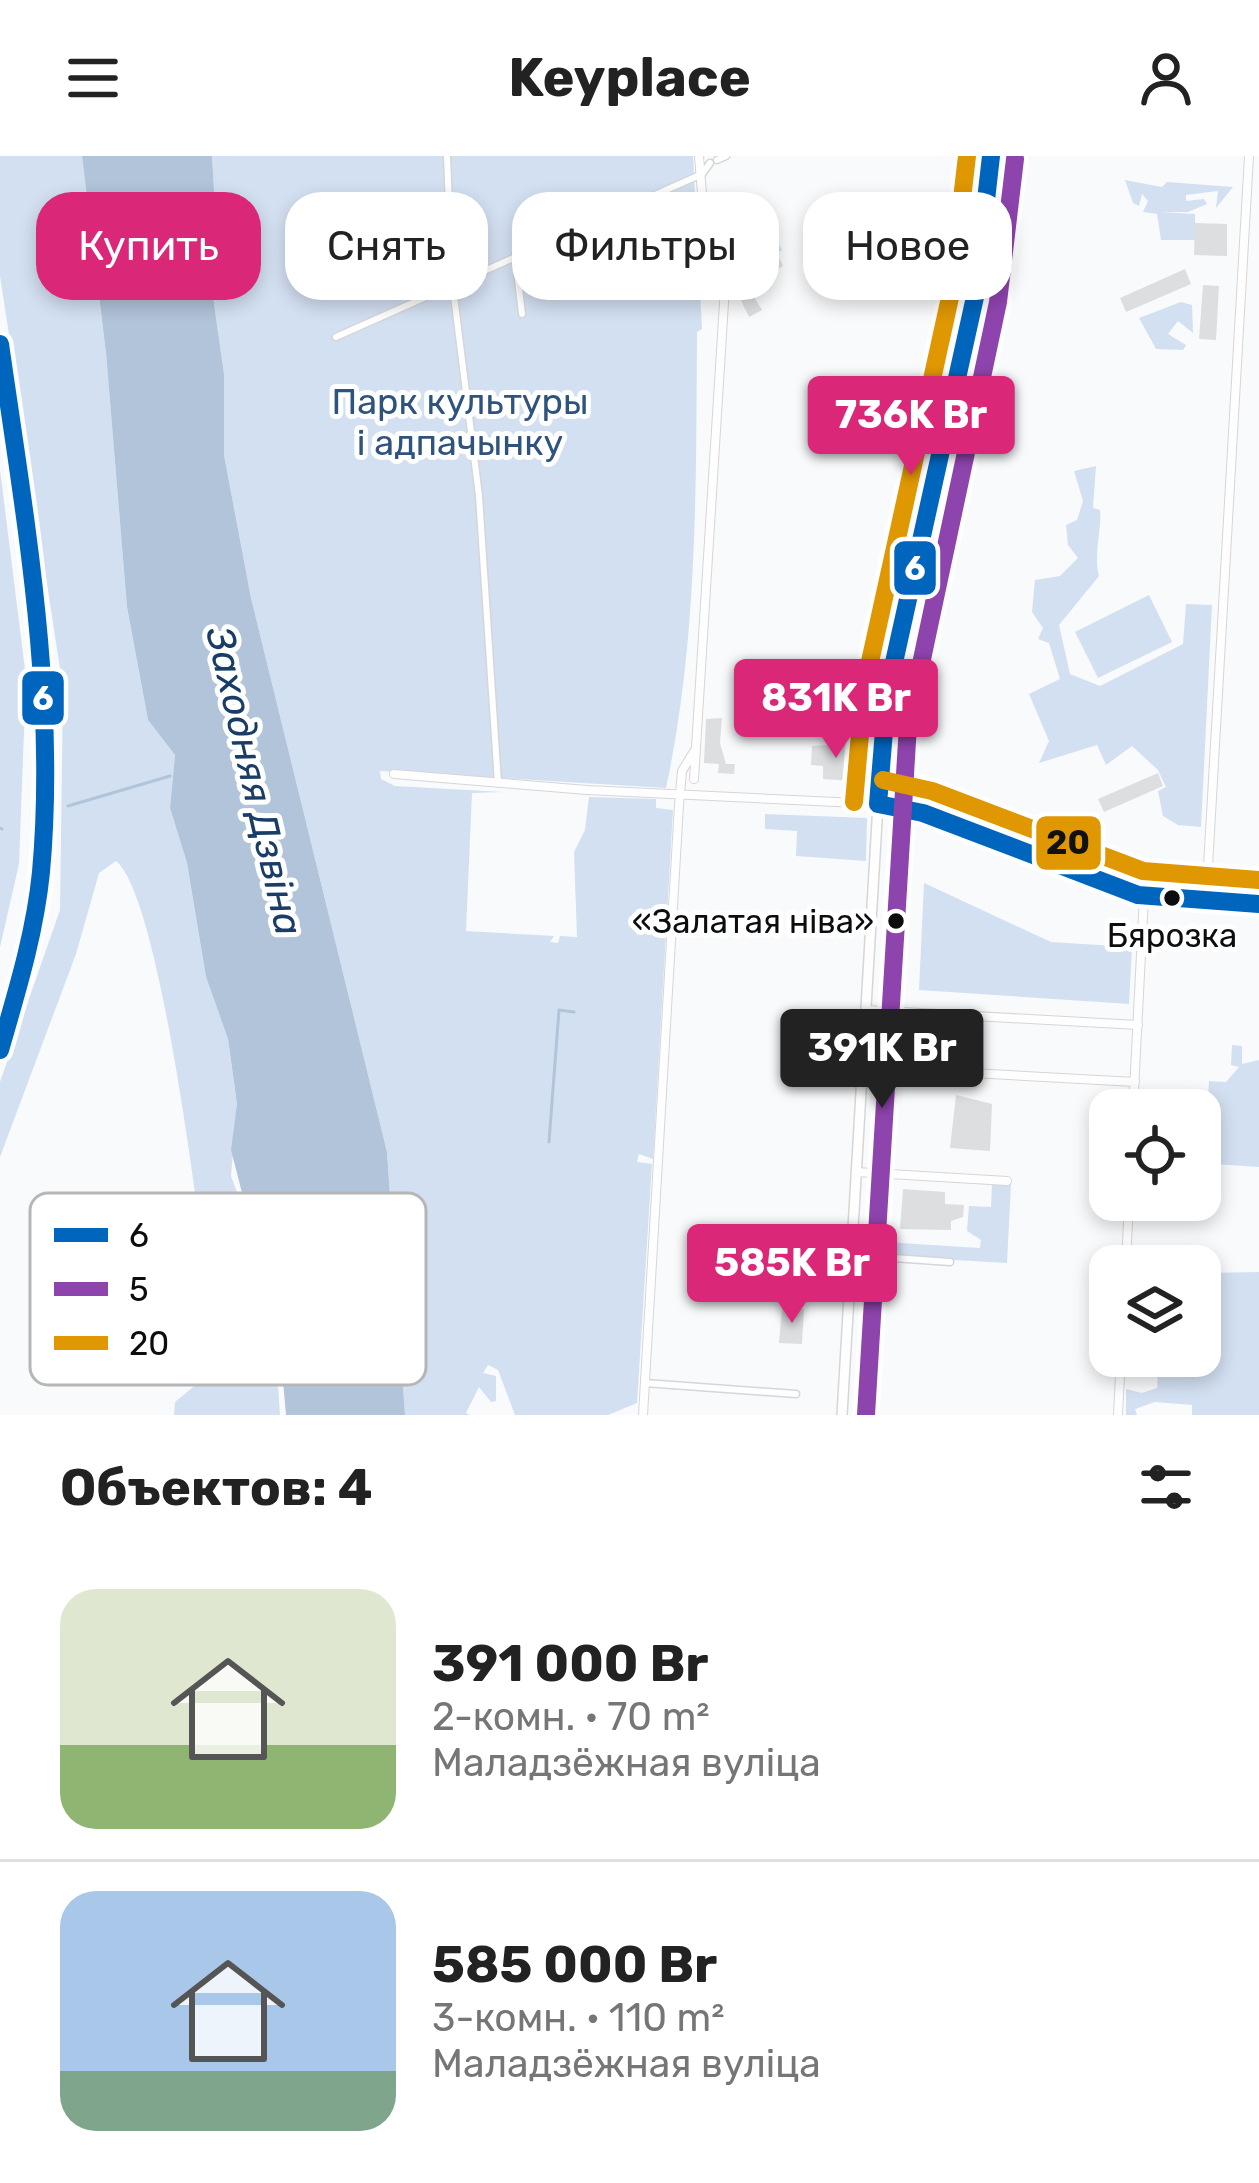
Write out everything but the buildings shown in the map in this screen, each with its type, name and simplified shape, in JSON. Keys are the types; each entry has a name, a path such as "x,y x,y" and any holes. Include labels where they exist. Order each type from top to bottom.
{"main road":[{"path":"991,156 975,297 887,694 878,804 923,813 1144,896 1259,904"},
{"path":"0,344 47,691 47,792 32,941 0,1050"}],"street":[{"path":"447,156 449,192"},
{"path":"694,779 725,287 705,232 699,156"},
{"path":"1206,901 1249,156"},
{"path":"660,192 702,174 718,160"},
{"path":"336,337 421,300"},
{"path":"455,300 479,496 498,783"},
{"path":"520,300 522,314"},
{"path":"643,1415 680,794 684,766 695,750"},
{"path":"394,774 878,804 842,1415"},
{"path":"1134,1089 1144,896"},
{"path":"866,1010 1138,1025"},
{"path":"862,1066 1135,1082"},
{"path":"856,1172 1007,1180"},
{"path":"850,1255 950,1262"},
{"path":"1118,1415 1120,1377"},
{"path":"644,1383 796,1394"}],"green space":[{"path":"0,156 82,156 86,192 36,192 36,300 100,300 127,607 148,720 175,755 170,808 187,863 206,977 228,1039 237,1104 231,1176 237,1193 195,1193 150,944 134,890 116,861 99,873 76,954 0,1157 0,1082 60,910 63,688 0,276"},
{"name":"Парк культуры і адпачынку","path":"212,156 693,156 695,192 512,192 512,300 700,300 690,618 666,788 380,771 381,779 395,786 503,792 472,793 466,931 554,936 550,942 558,943 560,936 577,937 574,852 585,830 589,797 656,799 656,808 673,810 653,1159 639,1154 637,1162 652,1164 637,1403 608,1415 515,1415 498,1370 488,1365 483,1373 496,1376 496,1401 491,1402 479,1387 466,1413 470,1415 405,1415 403,1385 426,1385 426,1193 390,1193 387,1152 251,598 224,455 224,374 213,300 261,300 261,192 214,192"},
{"path":"1125,180 1162,187 1167,182 1233,187 1216,208 1218,191 1186,195 1186,201 1204,199 1207,204 1188,212 1160,212 1195,214 1195,240 1161,240 1157,214 1143,212 1148,201 1142,194 1139,206 1133,203"},
{"path":"1181,302 1192,305 1193,333 1178,321 1168,334 1186,345 1183,350 1156,349 1139,318"},
{"path":"1096,466 1093,508 1100,510 1099,576 1059,625 1070,674 1100,686 1183,644 1186,604 1212,605 1201,827 1178,825 1163,816 1158,791 1166,787 1158,770 1132,746 1106,765 1097,745 1039,763 1049,741 1029,694 1060,679 1049,643 1038,639 1043,628 1032,612 1035,580 1060,576 1078,558 1068,545 1066,525 1077,520 1083,501 1074,471"},
{"path":"0,470 26,678 19,864 0,947"},
{"path":"1149,595 1172,642 1098,678 1075,632"},
{"path":"765,814 867,818 866,861 796,856 797,831 765,829"},
{"path":"924,883 1051,942 1132,947 1129,1004 919,990"},
{"path":"1232,1045 1242,1046 1242,1064 1259,1060 1259,1167 1221,1164 1221,1089 1209,1089 1209,1081 1226,1082 1239,1067 1231,1065"},
{"path":"992,1183 1011,1184 1007,1263 870,1255 868,1241 980,1248 981,1240 967,1231 969,1206 991,1207"},
{"path":"1259,1272 1259,1415 1192,1415 1192,1405 1155,1402 1135,1409 1137,1415 1126,1415 1126,1389 1142,1393 1157,1388 1158,1377 1221,1377 1221,1273"},
{"path":"195,1385 278,1385 280,1415 174,1415 175,1402"}],"water":[{"path":"82,156 212,156 214,192 86,192"},
{"name":"Заходняя Дзвіна","path":"100,300 213,300 224,374 224,455 251,598 387,1152 390,1193 242,1193 231,1150 237,1104 228,1039 206,977 187,863 170,808 175,755 148,720 127,607"},
{"path":"283,1385 403,1385 405,1415 286,1415"}],"waterway":[{"path":"68,806 170,776"},
{"path":"549,1142 559,1010 574,1012"}],"transit line":[{"name":"20","path":"854,802 864,689 951,293 967,156"},
{"name":"6","path":"878,804 887,694 975,297 991,156"},
{"name":"5","path":"866,1415 908,725 998,302 1015,159"},
{"name":"6","path":"0,344 36,607 45,739 38,895 0,1050"},
{"name":"20","path":"883,780 932,791 1143,871 1259,880"},
{"name":"6","path":"878,804 923,813 1138,895 1259,904"}],"place":[{"name":"Бярозка","path":"1172,898"},
{"name":"«Залатая ніва»","path":"896,921"}]}
